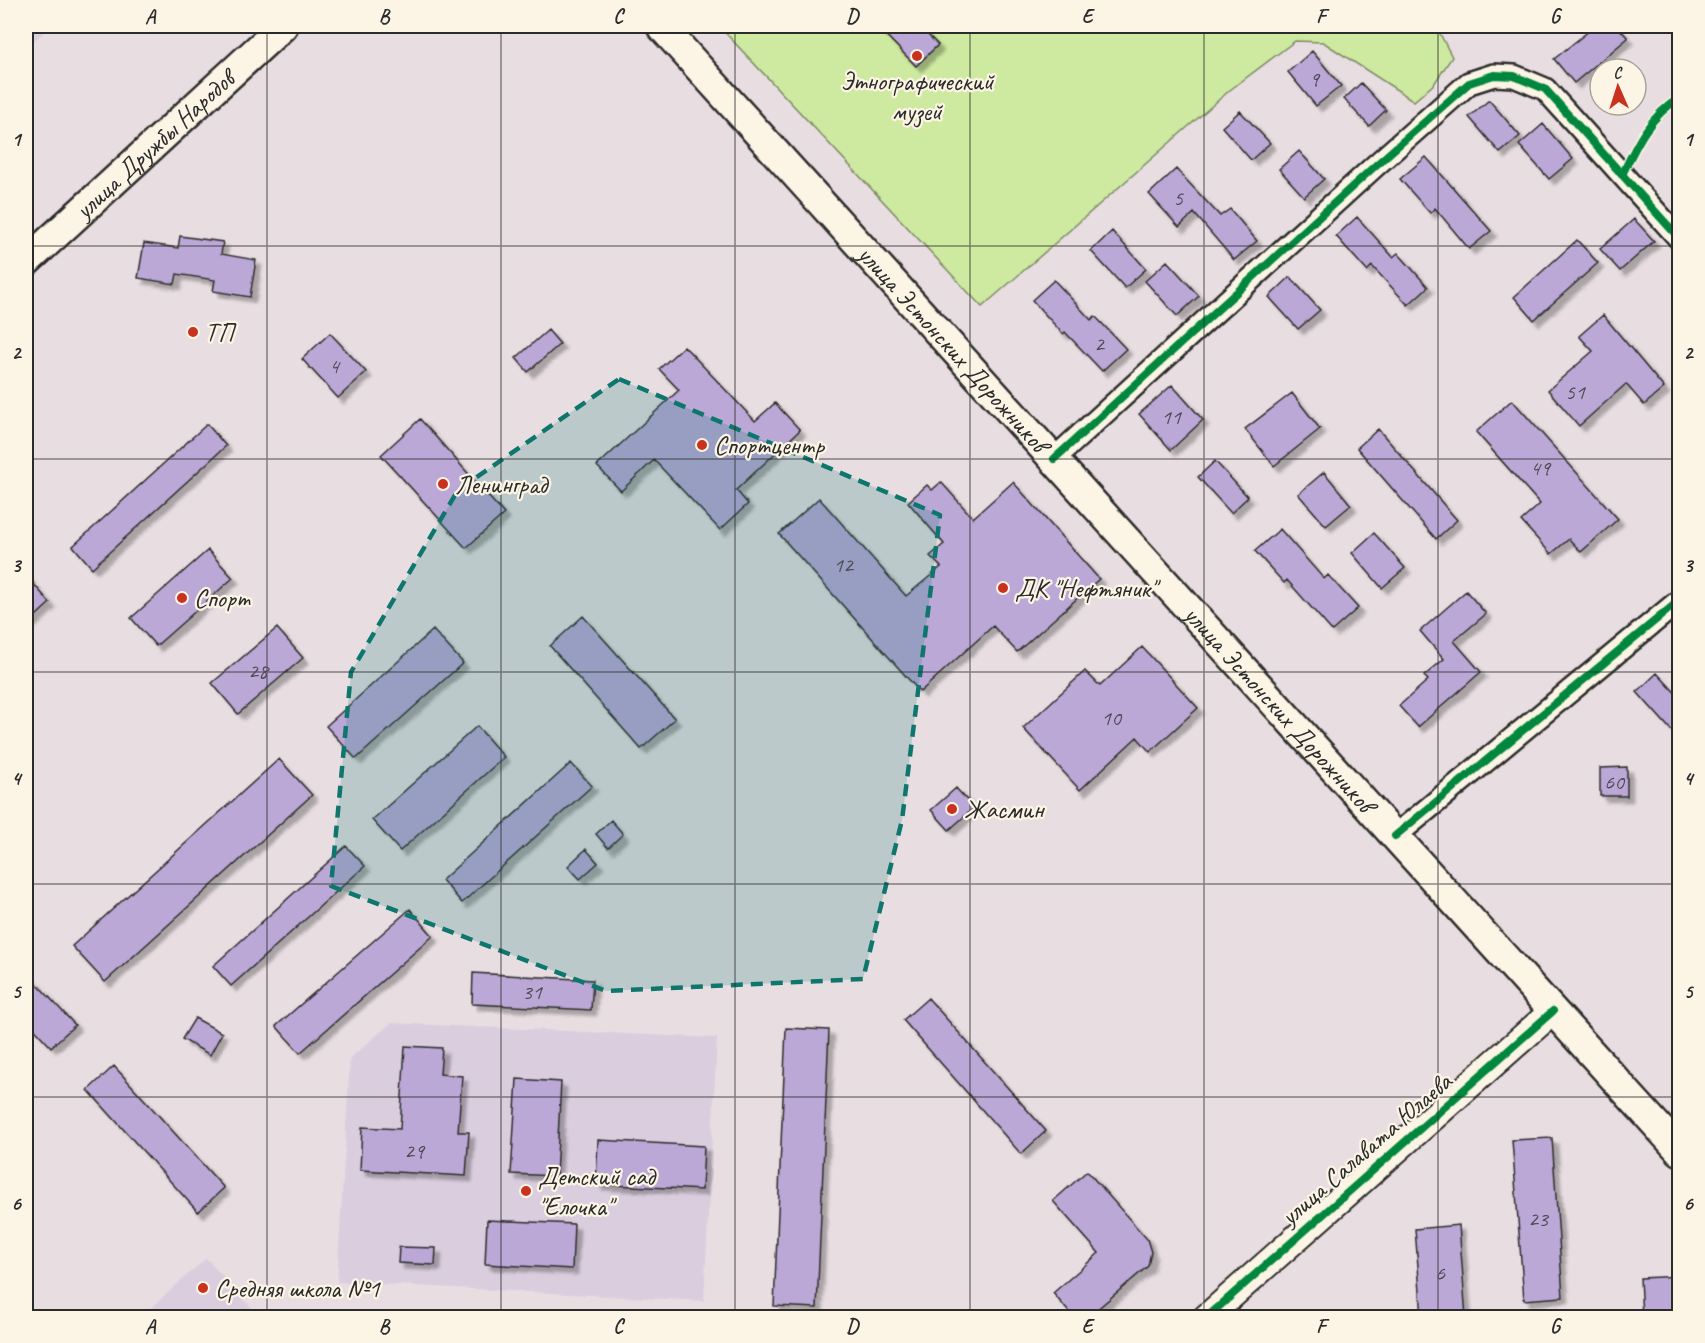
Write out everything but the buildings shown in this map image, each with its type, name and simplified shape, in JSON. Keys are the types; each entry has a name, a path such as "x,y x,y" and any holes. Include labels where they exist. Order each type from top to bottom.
{"main road":[{"name":"улица Дружбы Народов","path":"26,262 283,26"},
{"name":"улица Эстонских Дорожников","path":"661,26 1680,1150"}],"street":[{"path":"1054,459 1469,83 1494,75 1515,76 1545,89 1680,239"},
{"path":"1395,836 1680,600"},
{"name":"улица Салавата Юлаева","path":"1206,1317 1553,1011"}],"highlighted area":[{"path":"619,379 940,515 902,820 863,979 606,991 331,886 351,672 458,490"}],"shaded area":[{"path":"26,26 40,26 45,31 26,48"},
{"name":"Детский сад \"Елочка\"","path":"391,1023 717,1038 704,1301 337,1282 350,1058"},
{"name":"Средняя школа №1","path":"206,1258 260,1317 141,1317"}],"green space":[{"path":"719,26 877,26 916,66 938,45 919,26 1436,26 1452,57 1434,84 1414,101 1323,42 1295,41 1230,90 982,307"}],"cycle path":[{"path":"1054,459 1469,83 1494,75 1514,76 1545,89 1680,239"},
{"path":"1622,175 1652,122 1669,105 1680,98"},
{"path":"1395,836 1680,600"},
{"path":"1206,1318 1553,1011"}],"place":[{"name":"Этнографический музей","path":"917,56"},
{"name":"ТП","path":"193,332"},
{"name":"Спортцентр","path":"702,445"},
{"name":"Ленинград","path":"443,484"},
{"name":"ДК \"Нефтяник\"","path":"1003,588"},
{"name":"Спорт","path":"182,598"},
{"name":"Жасмин","path":"952,809"},
{"name":"Детский сад \"Елочка\"","path":"526,1191"},
{"name":"Средняя школа №1","path":"203,1288"}]}
